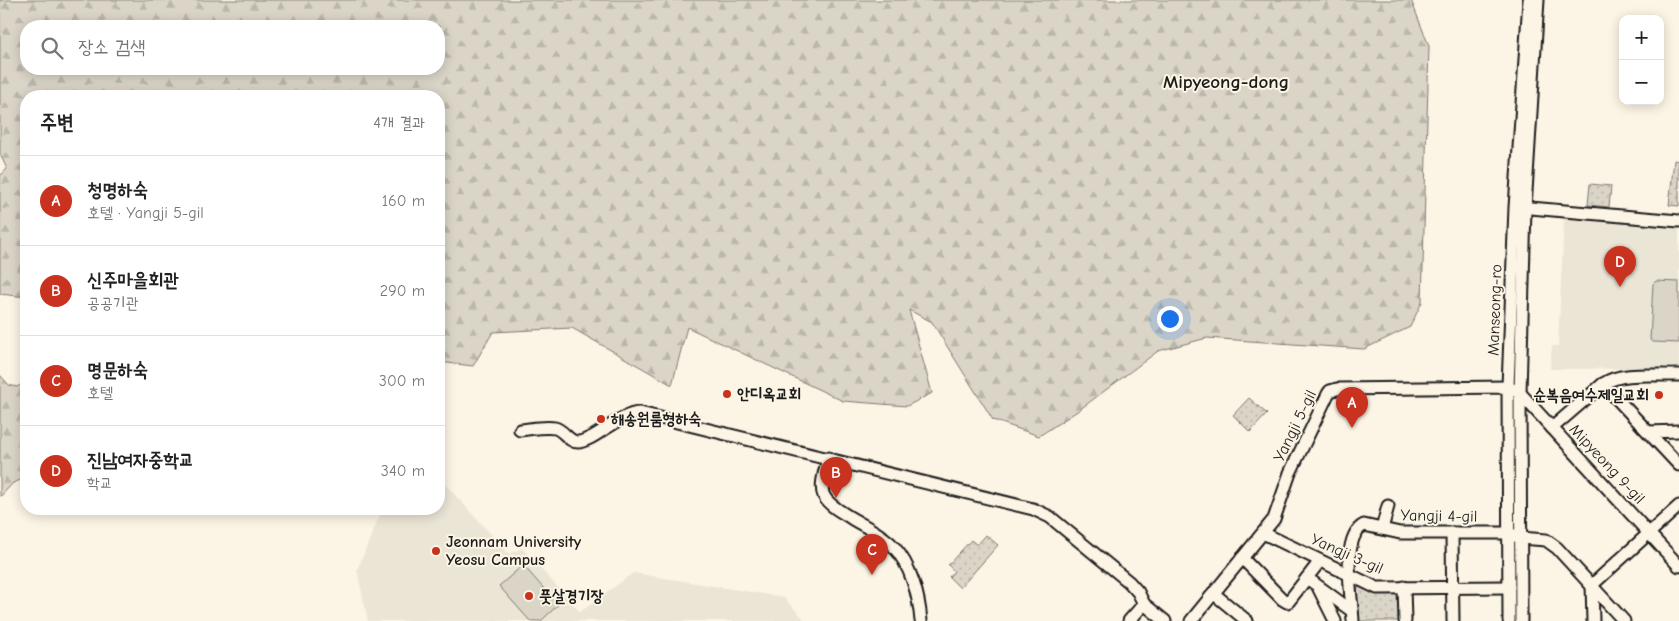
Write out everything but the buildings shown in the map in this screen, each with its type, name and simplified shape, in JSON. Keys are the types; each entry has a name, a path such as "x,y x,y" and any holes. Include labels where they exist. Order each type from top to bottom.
{"street":[{"name":"Manseong-ro","path":"1509,621 1509,587 1514,535 1520,393 1520,207 1529,0"},
{"name":"Manseong-ro","path":"1521,621 1514,535 1508,387 1520,207 1538,0"},
{"path":"1520,207 1679,222"},
{"path":"1552,428 1610,379 1617,377 1679,375"},
{"path":"1602,384 1679,465"},
{"name":"Mipyeong 9-gil","path":"1508,387 1520,393 1679,566"},
{"name":"Yangji 5-gil","path":"1191,621 1275,516 1290,473 1330,391 1337,389 1508,387"},
{"path":"520,430 554,428 571,440 578,442 609,428 637,412 1018,504 1042,512 1050,517 1129,582 1140,595 1144,604 1165,621"},
{"path":"1648,432 1679,432"},
{"path":"828,458 822,488 825,498 835,508 886,540 897,551 911,577 918,597 921,621"},
{"path":"1382,529 1388,506"},
{"path":"1592,621 1592,585 1679,506"},
{"name":"Yangji 4-gil","path":"1350,576 1349,554 1353,539 1361,527 1365,525 1400,533 1514,535 1548,541 1557,548 1624,621"},
{"name":"Yangji 3-gil","path":"1263,533 1377,588 1509,587"},
{"path":"1452,533 1453,621"},
{"path":"1242,558 1286,602 1289,601 1320,560"},
{"path":"1350,576 1353,616"},
{"path":"1307,578 1353,616"},
{"path":"1318,586 1335,621"},
{"path":"1404,588 1405,621"},
{"path":"1213,594 1247,621"},
{"path":"1129,621 1144,604"}],"shaded area":[{"path":"1564,218 1679,228 1679,368 1550,369 1552,346 1558,346"},
{"name":"Jeonnam University Yeosu Campus","path":"445,484 509,554 522,548 580,612 633,573 783,597 806,621 368,621 357,570 380,515 445,515"}],"green space":[{"path":"0,0 1411,0 1429,46 1422,302 1410,327 1364,349 1207,338 1158,351 1079,410 1039,436 993,420 932,322 909,310 932,393 907,406 843,401 687,327 672,385 572,328 493,332 473,366 445,363 445,90 20,90 20,296 0,294 0,176 7,169 0,154"},
{"path":"1674,160 1679,161 1679,206 1669,205"},
{"path":"1590,184 1611,186 1609,207 1588,205"},
{"path":"1656,281 1679,282 1679,343 1653,342 1650,340 1653,284"},
{"path":"0,375 9,385 17,387 20,385 20,480 13,483 0,497"},
{"path":"1249,398 1267,414 1250,432 1233,415"},
{"path":"986,535 998,545 960,588 949,577 954,571 948,565 971,540 977,545"},
{"name":"풋살경기장","path":"523,565 558,605 541,621 530,621 499,586"},
{"path":"1359,585 1371,592 1396,594 1399,599 1400,621 1358,621 1356,594"}],"place":[{"name":"진남여자중학교","path":"1620,287"},
{"name":"안디옥교회","path":"727,394"},
{"name":"순복음여수제일교회","path":"1659,395"},
{"name":"해송원룸형하숙","path":"601,419"},
{"name":"청명하숙","path":"1352,428"},
{"name":"신주마을회관","path":"836,498"},
{"name":"Jeonnam University Yeosu Campus","path":"436,551"},
{"name":"명문하숙","path":"872,575"},
{"name":"풋살경기장","path":"529,596"}],"district":[{"name":"Mipyeong-dong","path":"1226,82"}]}
